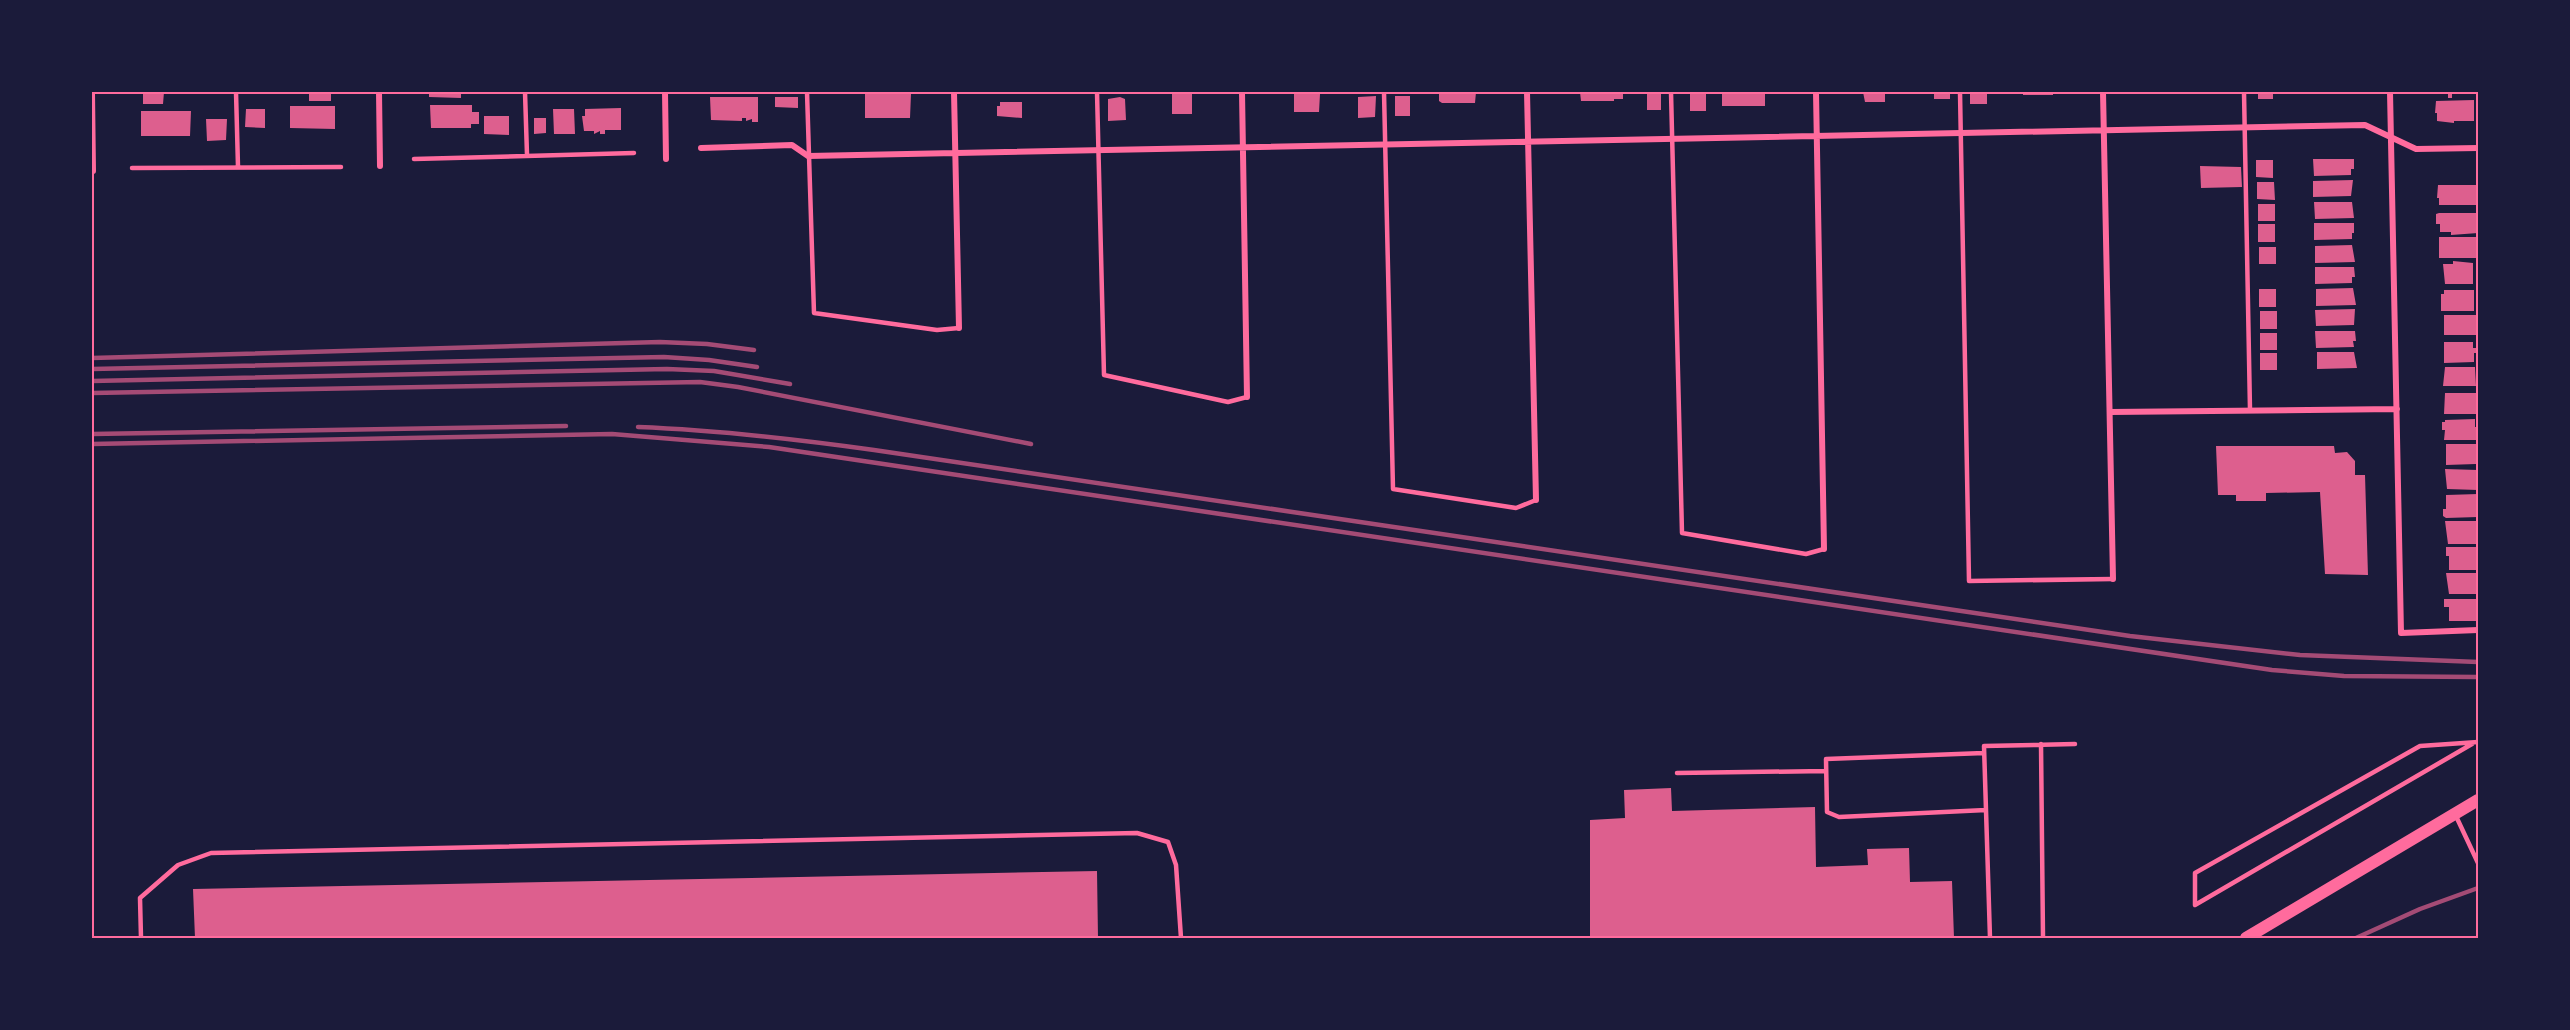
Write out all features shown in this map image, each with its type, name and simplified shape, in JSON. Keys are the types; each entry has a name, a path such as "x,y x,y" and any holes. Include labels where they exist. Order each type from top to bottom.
{"main road":[{"path":"2246,939 2478,800"}],"street":[{"path":"92,92 93,171"},
{"path":"379,92 380,166"},
{"path":"665,92 666,159"},
{"path":"954,92 959,328"},
{"path":"1242,92 1247,397"},
{"path":"1527,92 1536,500"},
{"path":"1816,92 1824,549"},
{"path":"2103,92 2113,579"},
{"path":"2390,92 2401,633 2478,630"},
{"path":"701,148 792,145 808,156 2365,125 2416,149 2478,148"},
{"path":"2110,412 2397,409"}],"lane":[{"path":"236,92 237,167"},
{"path":"525,92 527,155"},
{"path":"807,92 814,313 937,330 959,328"},
{"path":"1097,92 1104,375 1228,402 1247,397"},
{"path":"1384,92 1393,489 1516,508 1536,500"},
{"path":"1671,92 1682,533 1806,554 1824,549"},
{"path":"1960,92 1969,580 2113,579"},
{"path":"2244,92 2250,410"},
{"path":"414,159 634,153"},
{"path":"132,168 341,167"},
{"path":"2472,744 2420,746 2195,873 2195,905 2478,742"},
{"path":"2041,744 2043,939"},
{"path":"1990,939 1984,746 2075,744"},
{"path":"1984,753 1826,759 1827,812 1839,817 1986,810"},
{"path":"1677,773 1826,771"},
{"path":"2456,814 2478,863"},
{"path":"141,939 140,898 178,865 211,853 1137,832 1168,842 1176,866 1181,939"}],"building":[{"path":"143,92 164,92 163,104 143,104"},
{"path":"309,92 331,92 331,101 309,101"},
{"path":"429,92 461,92 461,98 429,97"},
{"path":"1172,92 1192,92 1192,114 1172,114"},
{"path":"1442,92 1476,92 1475,103 1442,103 1439,101 1439,94"},
{"path":"1580,92 1623,92 1623,99 1581,101"},
{"path":"1690,92 1706,92 1706,111 1690,111"},
{"path":"1722,92 1765,92 1765,106 1722,106"},
{"path":"1863,92 1885,92 1885,102 1865,102"},
{"path":"1934,92 1950,92 1950,99 1934,99"},
{"path":"1970,92 1987,92 1987,104 1970,104"},
{"path":"2023,92 2053,92 2053,95 2023,95"},
{"path":"2258,92 2273,92 2273,99 2258,99"},
{"path":"2436,92 2472,92 2472,94 2452,94 2452,98 2448,98 2448,94 2436,94"},
{"path":"865,94 911,94 910,118 865,118"},
{"path":"1294,94 1320,94 1319,112 1294,112"},
{"path":"1647,94 1661,94 1661,110 1647,110"},
{"path":"1376,96 1375,117 1358,118 1358,97"},
{"path":"1395,96 1410,96 1410,116 1395,116"},
{"path":"710,97 758,97 758,122 752,122 752,119 746,121 746,118 742,118 742,121 711,120"},
{"path":"775,97 798,97 798,108 775,107"},
{"path":"1120,97 1125,99 1126,120 1108,121 1108,99"},
{"path":"2474,100 2474,121 2454,121 2454,123 2437,121 2436,101"},
{"path":"1000,102 1022,102 1022,118 997,116 997,106 1000,106"},
{"path":"430,105 472,105 472,112 479,112 479,124 471,124 471,128 431,128"},
{"path":"290,106 335,106 335,129 290,128"},
{"path":"621,108 621,130 605,130 605,134 600,134 600,131 594,134 594,131 584,131 582,116 585,116 585,109"},
{"path":"246,109 265,109 265,128 245,127"},
{"path":"553,109 574,109 575,134 554,134"},
{"path":"141,111 191,111 190,136 141,136"},
{"path":"484,116 509,116 509,135 484,134"},
{"path":"534,118 546,118 546,133 534,134"},
{"path":"206,119 227,119 226,140 207,141"},
{"path":"2313,159 2354,159 2354,169 2351,169 2351,175 2314,176"},
{"path":"2256,160 2273,160 2273,178 2256,177"},
{"path":"2200,166 2241,167 2242,187 2201,188"},
{"path":"2353,180 2351,196 2313,197 2313,181"},
{"path":"2257,182 2274,182 2275,200 2257,199"},
{"path":"2438,185 2478,185 2478,205 2439,205"},
{"path":"2314,202 2352,202 2354,218 2315,219"},
{"path":"2258,204 2275,204 2275,221 2258,221"},
{"path":"2478,213 2478,233 2451,235 2451,232 2440,232 2440,224 2436,224 2436,214"},
{"path":"2314,223 2354,223 2352,239 2314,240"},
{"path":"2258,224 2275,224 2275,242 2258,242"},
{"path":"2439,237 2476,237 2476,258 2439,258"},
{"path":"2352,245 2355,262 2315,263 2315,246"},
{"path":"2259,247 2276,247 2276,264 2259,264"},
{"path":"2453,261 2473,263 2473,284 2445,284 2443,264 2453,264"},
{"path":"2315,267 2354,267 2355,277 2352,277 2352,283 2315,284"},
{"path":"2353,288 2356,305 2316,306 2316,289"},
{"path":"2259,289 2276,289 2276,307 2259,307"},
{"path":"2444,290 2474,290 2474,311 2441,311 2441,294 2444,294"},
{"path":"2355,309 2354,325 2316,326 2315,310"},
{"path":"2260,311 2277,311 2277,329 2260,329"},
{"path":"2444,315 2478,315 2478,335 2444,335"},
{"path":"2315,331 2355,331 2356,341 2353,341 2354,347 2316,348"},
{"path":"2260,333 2277,333 2277,350 2260,350"},
{"path":"2444,342 2473,342 2473,348 2476,348 2474,362 2444,363"},
{"path":"2317,352 2354,352 2357,368 2317,369"},
{"path":"2260,353 2277,353 2277,370 2260,370"},
{"path":"2445,367 2475,367 2476,386 2443,386"},
{"path":"2445,393 2477,393 2478,414 2444,414"},
{"path":"2475,419 2475,427 2478,427 2476,440 2444,440 2445,430 2442,430 2442,422"},
{"path":"2446,444 2477,444 2476,464 2446,465"},
{"path":"2216,446 2334,446 2335,453 2347,452 2355,461 2355,475 2365,475 2368,575 2325,574 2320,492 2266,493 2266,501 2236,501 2236,495 2218,495"},
{"path":"2445,469 2478,470 2478,490 2447,489"},
{"path":"2478,494 2478,517 2446,518 2443,516 2443,509 2446,509 2446,495"},
{"path":"2445,521 2478,521 2478,544 2448,544"},
{"path":"2446,547 2478,547 2478,570 2449,570 2449,556 2446,556"},
{"path":"2446,573 2478,573 2478,594 2449,594"},
{"path":"2444,599 2478,599 2478,621 2449,621 2449,607 2444,607"},
{"path":"1671,788 1672,811 1815,807 1816,867 1868,865 1867,849 1909,848 1910,882 1952,881 1954,938 1590,938 1590,820 1625,818 1624,790"},
{"path":"1097,871 1098,938 195,938 193,889"}],"railway":[{"path":"92,358 660,342 707,344 754,350"},
{"path":"92,369 664,357 709,360 757,367"},
{"path":"92,381 667,369 714,371 790,384"},
{"path":"92,393 700,382 738,387 1031,444"},
{"path":"92,434 566,426"},
{"path":"638,427 697,430 874,450 2130,636 2300,655 2478,662"},
{"path":"92,444 612,434 769,447 2272,670 2344,676 2478,677"},
{"path":"2356,938 2420,909 2478,888"}]}
